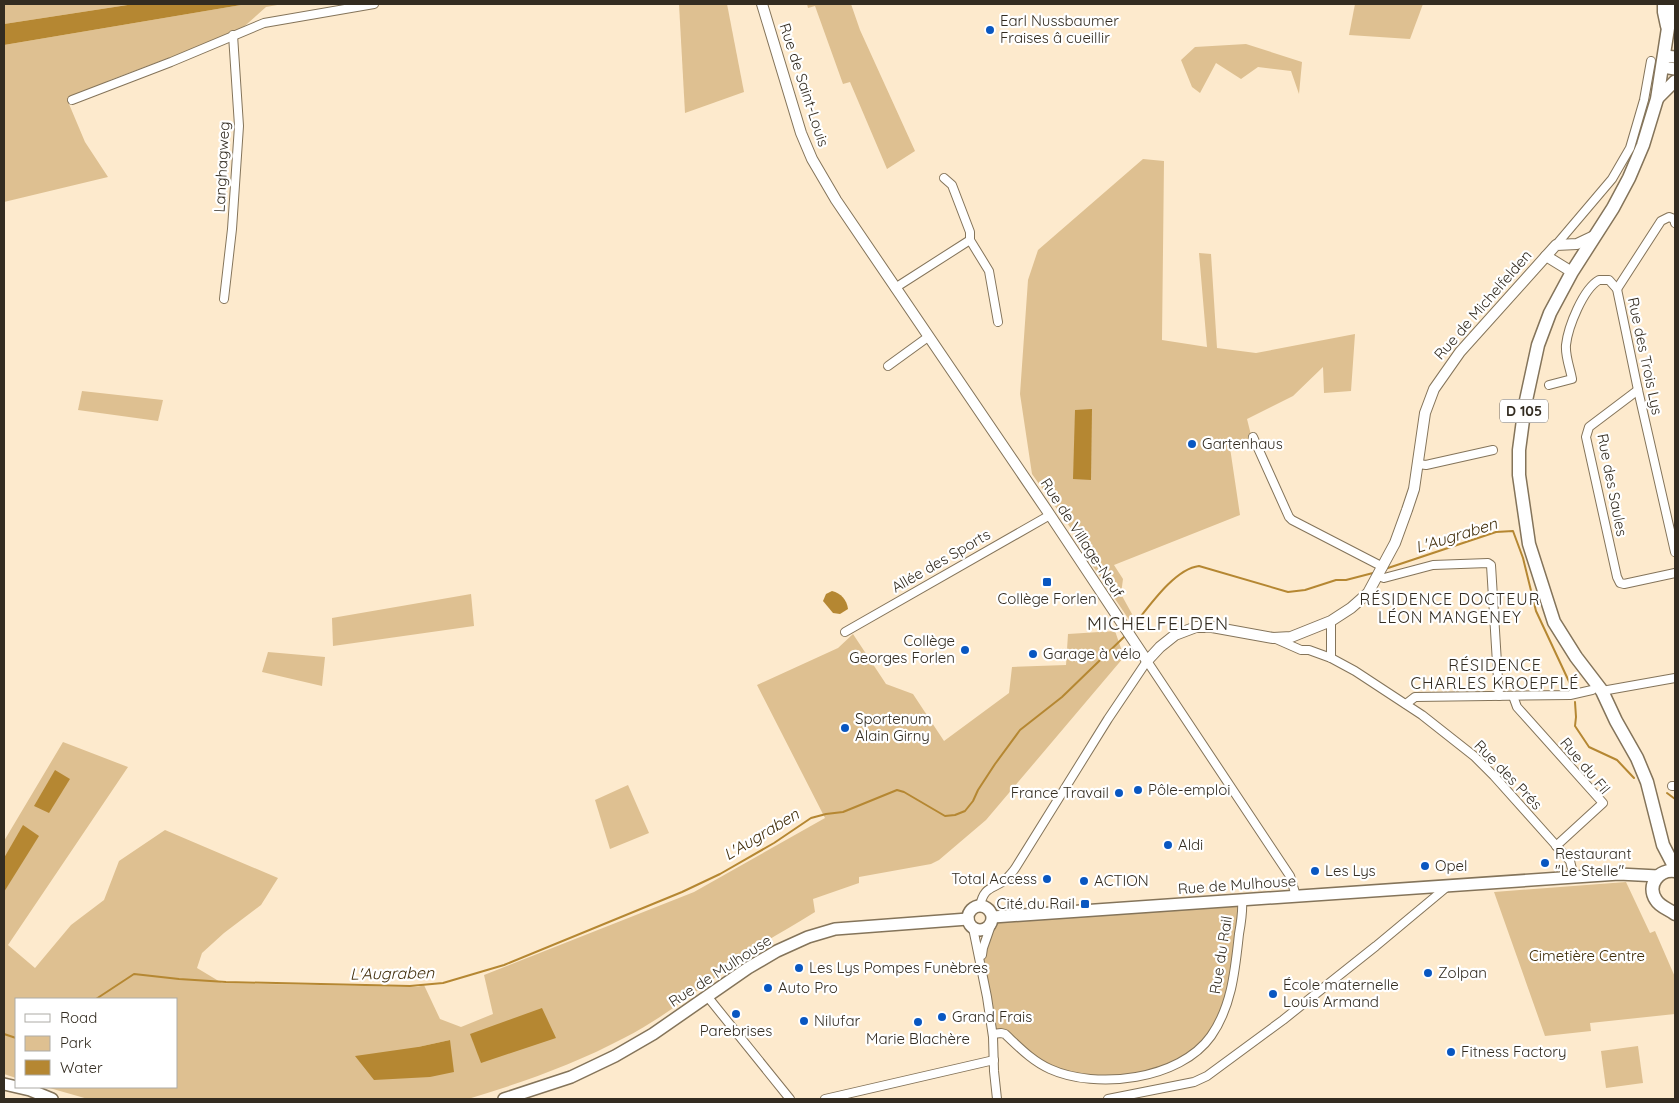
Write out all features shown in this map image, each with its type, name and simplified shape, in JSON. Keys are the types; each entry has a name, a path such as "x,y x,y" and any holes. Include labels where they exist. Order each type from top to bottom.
{"main road":[{"name":"D 105","path":"1664,4 1668,28 1670,62 1643,145 1629,178 1613,208 1572,272 1550,313 1538,345 1525,405 1519,450 1519,475 1529,544 1554,622 1637,758 1647,782 1663,845 1675,869"},
{"name":"D 105","path":"1668,28 1674,4"},
{"path":"1668,28 1675,41"},
{"path":"1657,99 1675,81"},
{"name":"D 105","path":"1660,875 1663,845"},
{"path":"1673,910 1661,906 1656,900 1653,890 1655,880 1660,875 1675,869"},
{"name":"Rue de Mulhouse","path":"992,921 1296,896 1619,874 1660,875"},
{"path":"1633,874 1653,890"},
{"path":"980,906 990,910 992,921 981,930 971,924 971,910 980,906"},
{"name":"Rue de Mulhouse","path":"504,1099 592,1068 653,1034 748,968 777,951 808,937 835,929 971,924"},
{"path":"16,1088 52,1099"}],"street":[{"path":"72,100 172,62 264,23 374,4"},
{"name":"Rue de Saint-Louis","path":"762,4 801,133 812,159 836,200"},
{"name":"Langhagweg","path":"224,299 232,229 239,126 234,35"},
{"path":"1556,245 1612,179 1630,148 1644,100 1651,61"},
{"path":"944,178 952,185 970,232 970,240 989,272 998,322"},
{"name":"Rue de Village-Neuf","path":"836,200 1050,515 1290,876 1296,896"},
{"path":"1617,289 1661,221 1668,216 1672,217 1675,223"},
{"path":"1556,245 1577,244 1596,235"},
{"path":"895,288 970,240"},
{"name":"Rue de Michelfelden","path":"980,906 983,894 989,888 1004,881 1016,867 1108,719 1147,661 1160,647 1175,635 1196,627 1212,627 1272,638 1291,637 1331,621 1351,608 1368,593 1395,543 1414,489 1425,413 1434,389 1460,352 1556,245"},
{"path":"1546,256 1572,272"},
{"name":"Rue des Trois Lys","path":"1549,385 1572,379 1567,354 1568,336 1573,320 1589,288 1599,280 1604,279 1612,283 1617,289 1675,552"},
{"path":"888,366 928,336"},
{"name":"Rue des Saules","path":"1638,390 1589,427 1586,433 1617,579 1620,583 1624,584 1675,573"},
{"path":"1253,437 1289,517 1381,572 1384,578 1433,565 1488,563 1492,565 1499,696"},
{"path":"1418,464 1426,465 1493,450"},
{"name":"Allée des Sports","path":"845,632 1050,515"},
{"path":"1331,621 1331,658"},
{"path":"1291,637 1301,650"},
{"name":"Rue des Prés","path":"1272,638 1301,650 1309,650 1331,658 1355,671 1406,704 1474,756 1570,861 1574,877"},
{"path":"1406,704 1415,697 1440,702 1499,696 1570,695 1675,678"},
{"name":"Rue du Fil","path":"1513,696 1517,707 1602,803 1556,846"},
{"path":"1108,1099 1194,1082 1207,1076 1276,1026 1448,886"},
{"name":"Rue du Rail","path":"993,1034 1005,1034 1033,1060 1048,1069 1067,1076 1094,1080 1124,1079 1178,1062 1204,1044 1226,1008 1231,990 1242,900"},
{"path":"981,964 982,948 992,921"},
{"path":"971,924 981,964 993,1034 997,1099"},
{"path":"708,996 790,1099"},
{"path":"825,1099 994,1060"}],"green space":[{"path":"4,4 134,4 4,24"},
{"path":"247,4 283,4 266,7 238,32 110,80 69,104 85,142 108,177 4,202 4,45"},
{"path":"679,4 727,4 744,92 685,113"},
{"path":"807,4 851,4 860,30 915,151 887,169 850,82 843,84 815,6 808,8"},
{"path":"1355,4 1423,4 1410,39 1349,35"},
{"path":"1246,44 1302,62 1299,94 1291,71 1258,67 1241,79 1216,63 1200,93 1192,87 1181,60 1195,47"},
{"path":"1143,159 1164,161 1162,340 1207,347 1199,253 1211,254 1217,348 1256,353 1355,334 1351,391 1324,393 1323,367 1293,396 1247,419 1252,439 1229,441 1240,515 1114,565 1123,579 1121,594 1132,614 1136,630 1084,553 1087,551 1032,474 1020,394 1028,280 1038,250"},
{"path":"82,391 163,400 158,421 78,410"},
{"path":"471,594 474,626 333,646 332,618"},
{"path":"1115,631 1124,657 986,820 939,860 931,864 859,877 859,883 813,899 815,912 753,950 658,1018 624,1038 567,1065 528,1080 468,1099 88,1099 50,1088 178,1088 178,998 15,998 15,1078 4,1074 4,841 63,742 128,767 8,945 35,968 71,925 104,900 119,861 165,830 278,878 261,905 224,933 202,953 197,968 222,983 418,987 424,985 440,1019 461,1027 493,1014 484,975 694,892 825,818 757,685 838,648 853,634 886,684 913,694 944,741 1009,693 1012,667 1066,665 1068,634","holes":["450,1040 430,1077 418,1047"]},
{"path":"268,652 325,657 322,686 262,672"},
{"path":"628,785 649,833 610,849 595,800"},
{"name":"Cimetière Centre","path":"1626,882 1650,933 1655,931 1675,977 1675,1014 1590,1023 1591,1031 1545,1036 1494,892"},
{"path":"1243,905 1238,943 1219,1022 1188,1056 1149,1073 1094,1080 1048,1069 1005,1034 993,1034 981,964 990,933 996,923"},
{"path":"1638,1046 1643,1083 1606,1088 1601,1051"}],"water":[{"path":"134,4 247,4 4,45 4,24"},
{"path":"1092,409 1091,480 1073,479 1075,410"},
{"path":"832,591 841,595 846,603 848,609 840,614 833,613 823,601 826,594"},
{"path":"55,770 70,779 49,813 34,806"},
{"path":"23,825 39,836 4,892 4,858"},
{"path":"542,1008 556,1038 481,1063 470,1034"},
{"path":"450,1040 454,1072 430,1077 374,1080 355,1056 418,1047"}],"waterway":[{"name":"L'Augraben","path":"1388,568 1496,532 1513,531 1523,558 1536,611 1572,688"},
{"name":"L'Augraben","path":"1130,630 1170,583 1189,569 1199,566 1288,592 1305,590 1336,580 1346,580 1373,573"},
{"name":"L'Augraben","path":"98,998 134,974 226,982 410,986 443,983 504,965 682,892 720,874 774,843 811,818 843,812 897,790 904,792 945,816 955,815 965,811 973,801 995,764 1020,730 1062,697 1126,635"},
{"name":"L'Augraben","path":"1575,702 1575,726 1589,747 1617,760 1634,778"},
{"name":"L'Augraben","path":"1667,793 1675,799"},
{"name":"L'Augraben","path":"4,1034 15,1038"}],"place":[{"name":"Earl Nussbaumer Fraises â cueillir","path":"990,30"},
{"name":"Gartenhaus","path":"1192,444"},
{"name":"Collège Forlen","path":"1047,582"},
{"name":"Collège Georges Forlen","path":"965,650"},
{"name":"Garage à vélo","path":"1033,654"},
{"name":"Sportenum Alain Girny","path":"845,728"},
{"name":"Pôle-emploi","path":"1138,790"},
{"name":"France Travail","path":"1119,793"},
{"name":"Aldi","path":"1168,845"},
{"name":"Restaurant \"Le Stelle\"","path":"1545,863"},
{"name":"Opel","path":"1425,866"},
{"name":"Les Lys","path":"1315,871"},
{"name":"Total Access","path":"1047,879"},
{"name":"ACTION","path":"1084,881"},
{"name":"Cité du Rail","path":"1085,904"},
{"name":"Les Lys Pompes Funèbres","path":"799,968"},
{"name":"Zolpan","path":"1428,973"},
{"name":"Auto Pro","path":"768,988"},
{"name":"École maternelle Louis Armand","path":"1273,994"},
{"name":"Parebrises","path":"736,1014"},
{"name":"Grand Frais","path":"942,1017"},
{"name":"Nilufar","path":"804,1021"},
{"name":"Marie Blachère","path":"918,1022"},
{"name":"Fitness Factory","path":"1451,1052"}],"district":[{"name":"RÉSIDENCE DOCTEUR LÉON MANGENEY","path":"1450,608"},
{"name":"MICHELFELDEN","path":"1158,624"},
{"name":"RÉSIDENCE CHARLES KROEPFLÉ","path":"1495,674"}]}
